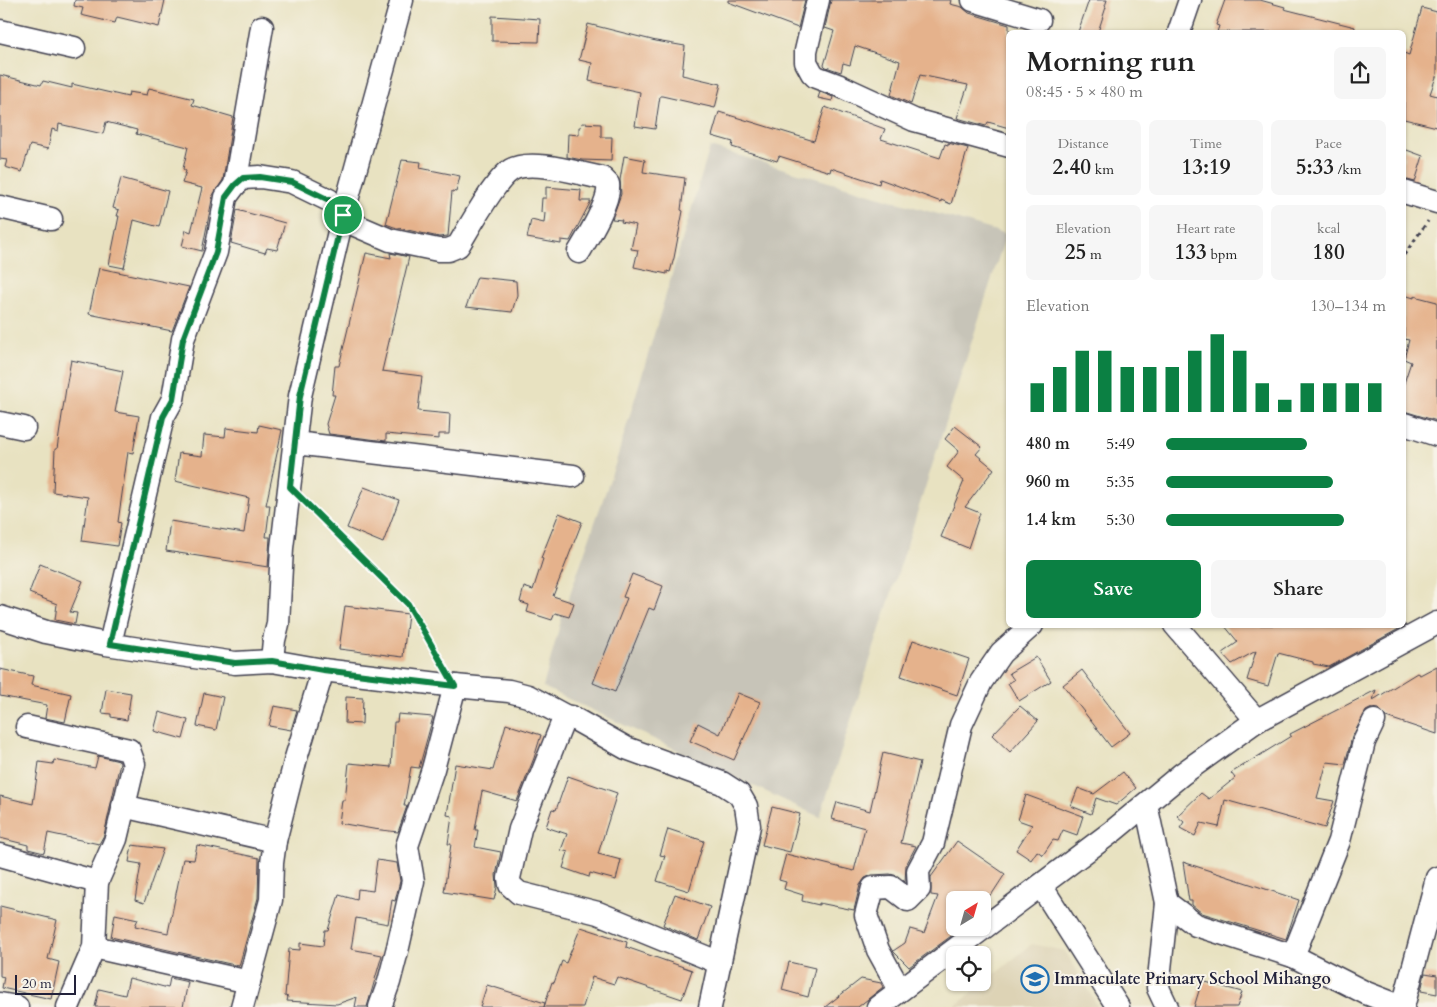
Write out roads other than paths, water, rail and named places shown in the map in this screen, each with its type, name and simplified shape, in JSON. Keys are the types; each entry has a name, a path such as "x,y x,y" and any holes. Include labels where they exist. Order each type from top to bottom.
{"street":[{"path":"272,661 278,624 282,548 300,396 343,215 402,0"},
{"path":"818,0 806,51 806,62 816,77 914,120 1006,145"},
{"path":"973,0 1039,20"},
{"path":"1180,30 1190,0"},
{"path":"235,185 262,27"},
{"path":"0,31 74,48"},
{"path":"110,644 163,417 173,399 183,339 216,252 226,197 243,178 260,177 292,182 329,200 355,225 390,240 438,250 448,250 458,246 500,180 512,170 525,166 541,166 602,178 608,184 608,193 596,221 579,252"},
{"path":"1406,193 1434,209"},
{"path":"0,207 51,219"},
{"path":"0,423 24,428"},
{"path":"1406,425 1437,435"},
{"path":"295,443 573,476"},
{"path":"0,617 46,632 235,663 272,661 323,670 508,691 528,696 565,716 571,717 626,748 722,783 739,794 746,806 749,826 710,1007"},
{"path":"878,1007 1113,832 1182,774 1257,721 1437,623"},
{"path":"900,990 878,950 866,915 873,888 891,887 908,900 919,889 918,871 932,843 961,725 981,682 1001,653 1029,628"},
{"path":"1178,628 1257,721"},
{"path":"242,1007 271,900 272,863 275,841 296,758 323,670"},
{"path":"380,1007 389,982 413,881 407,846 433,769 455,686"},
{"path":"565,716 520,829 509,878 510,886 519,893 598,913 720,963"},
{"path":"1293,956 1339,841 1364,742 1374,721"},
{"path":"27,727 128,750 134,764 116,839 97,882 94,947 68,1007"},
{"path":"1146,804 1167,903 1158,988 1167,1007"},
{"path":"123,806 275,841"},
{"path":"0,855 97,882"},
{"path":"1167,903 1196,925 1293,956 1366,993 1403,1007 1437,878"},
{"path":"1041,886 1118,1007"},
{"path":"94,947 249,982"},
{"path":"0,1004 17,1007"}],"place":[{"name":"Immaculate Primary School Mihango","path":"1035,979"}]}
